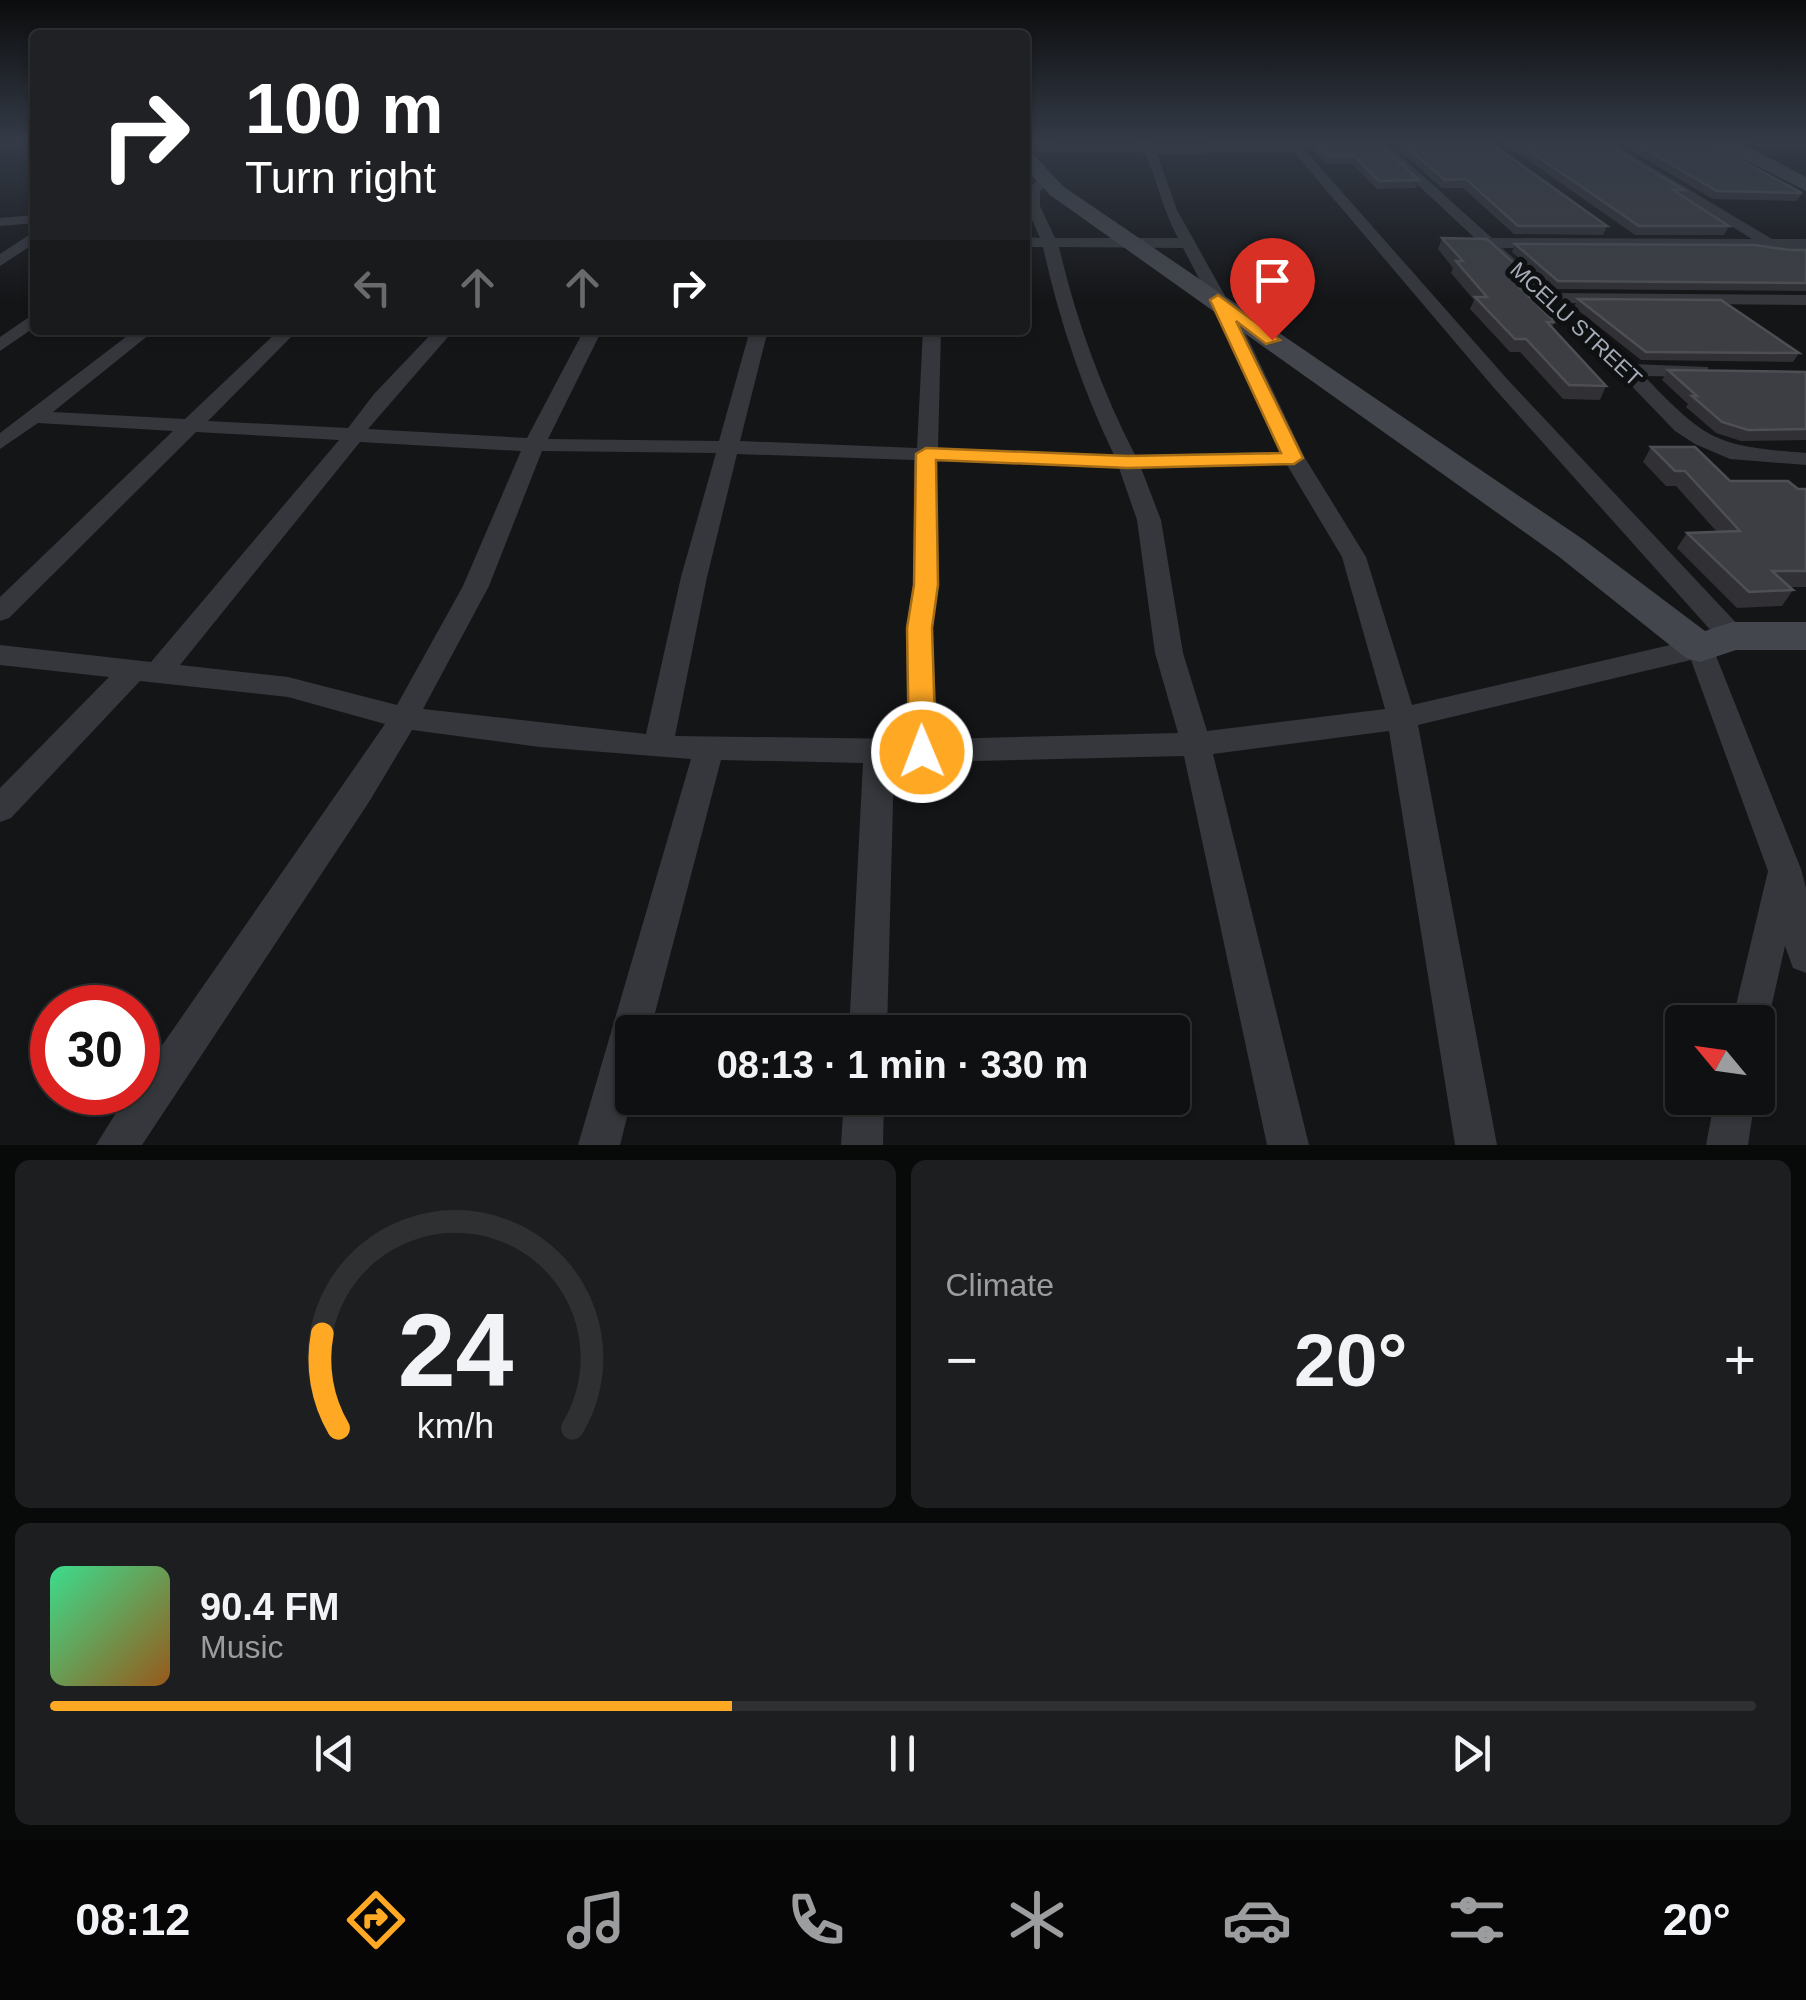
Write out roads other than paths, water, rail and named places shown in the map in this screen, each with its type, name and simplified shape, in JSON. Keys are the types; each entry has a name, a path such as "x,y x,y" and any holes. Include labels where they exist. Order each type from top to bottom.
{"street":[{"path":"1033,194 1038,242 1062,295 1095,395 1128,462 1149,520 1169,653 1196,744 1288,1145"},
{"path":"1067,194 1326,380 1716,642"},
{"path":"1165,194 1294,458 1354,558 1402,718 1476,1145"},
{"path":"1337,194 1716,642 1806,956"},
{"name":"MCELU STREET","path":"1437,194 1682,426 1702,440 1738,454 1806,459"},
{"path":"1689,194 1771,244"},
{"path":"0,222 30,219"},
{"path":"1615,232 1630,242"},
{"path":"0,261 30,240"},
{"path":"1038,242 1188,242"},
{"path":"1491,242 1806,244"},
{"path":"1549,298 1806,300"},
{"path":"0,346 30,322"},
{"path":"0,442 140,335"},
{"path":"0,612 284,335"},
{"path":"0,809 146,670 326,474 350,436 441,335"},
{"path":"116,1145 358,793 404,718 476,586 534,445 590,335"},
{"path":"658,747 694,577 758,335"},
{"path":"922,752 920,628 926,585 926,454 932,335"},
{"path":"1627,370 1726,371"},
{"path":"33,417 534,445 1128,462 1294,458"},
{"path":"0,654 288,688 404,718 658,747 922,752 1196,744 1402,718 1716,642 1806,636"},
{"path":"598,1145 709,749"},
{"path":"869,1015 879,752"},
{"path":"1755,1005 1784,869"},
{"path":"862,1145 863,1115"},
{"path":"1726,1145 1732,1115"}]}
